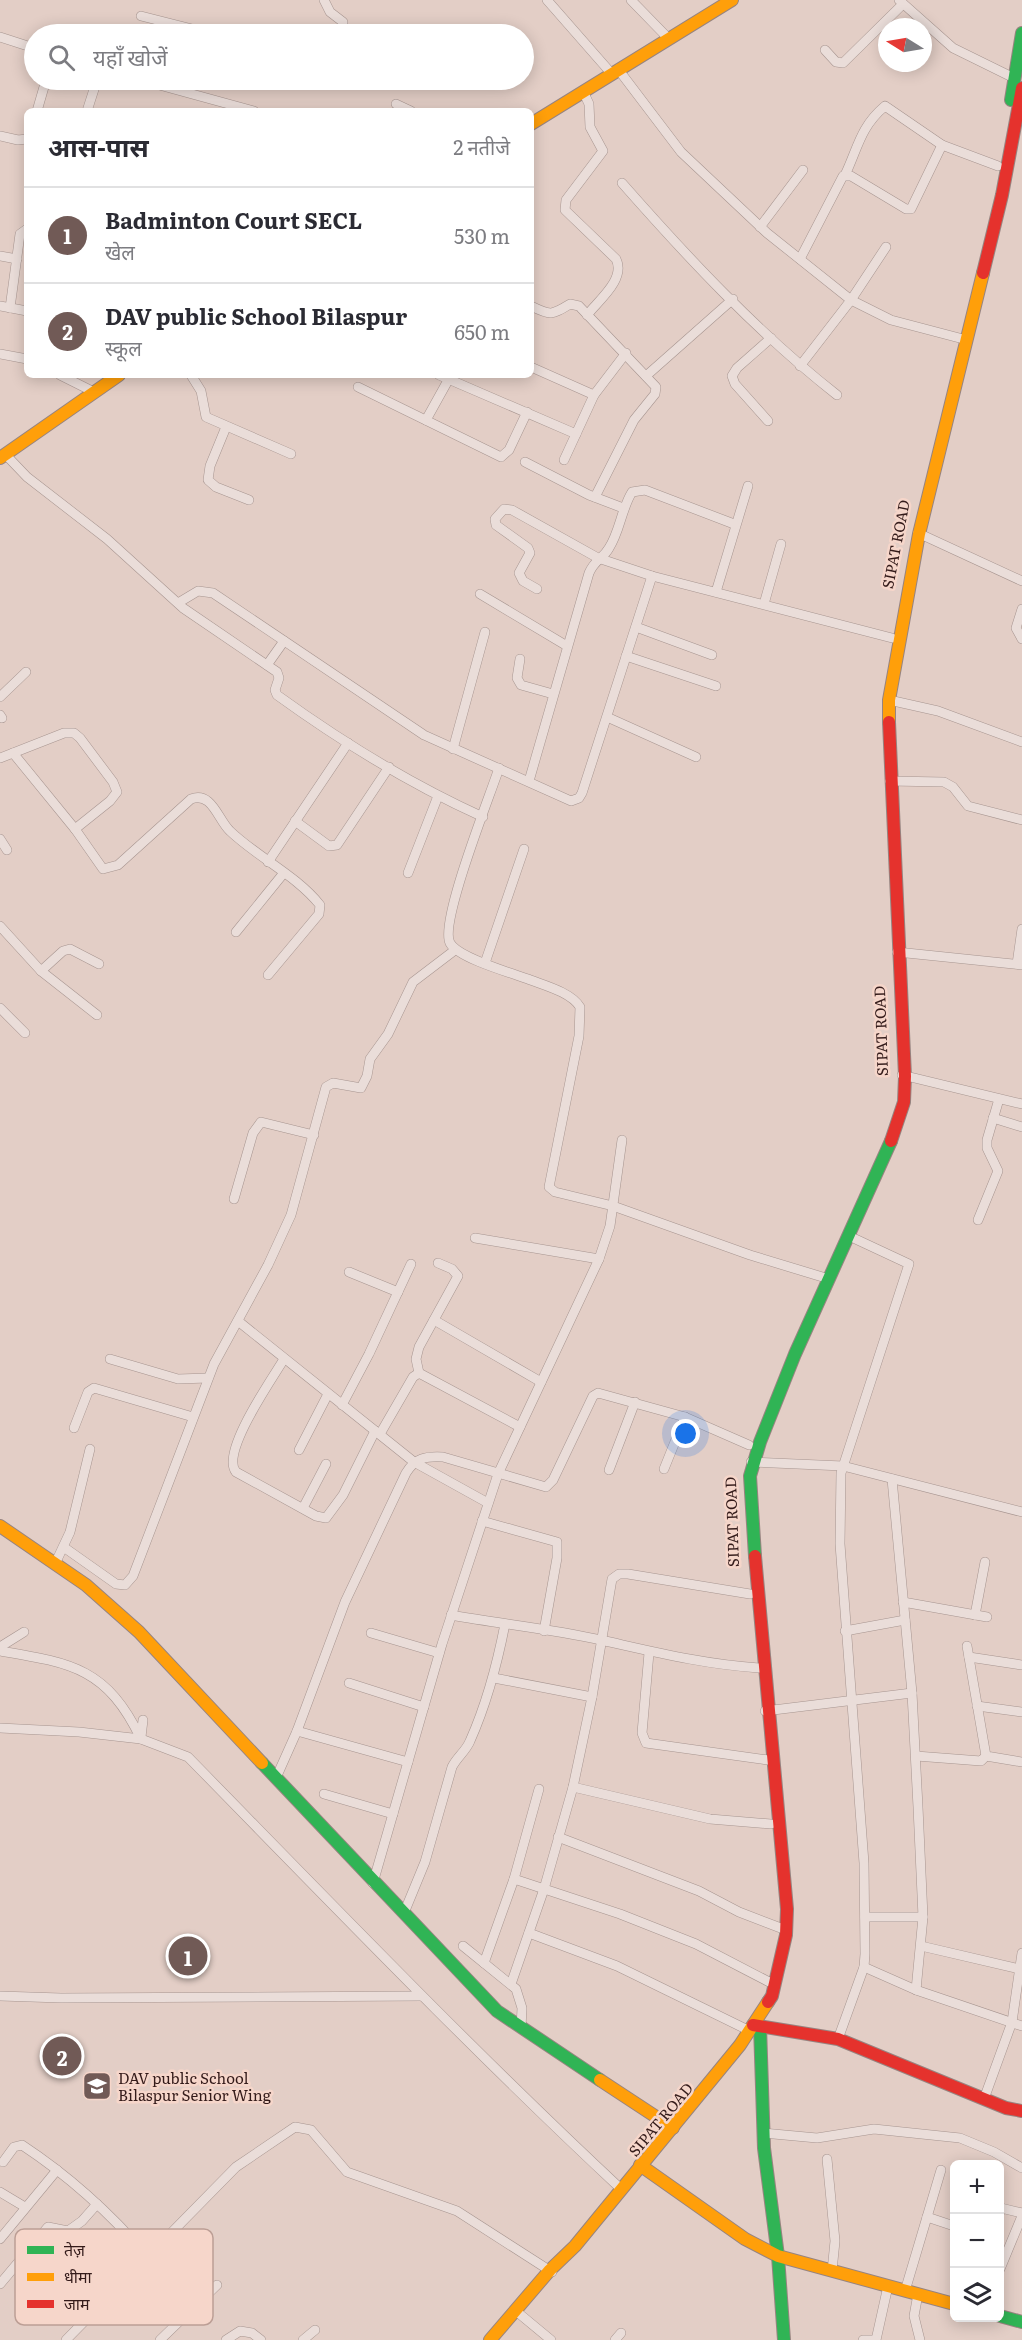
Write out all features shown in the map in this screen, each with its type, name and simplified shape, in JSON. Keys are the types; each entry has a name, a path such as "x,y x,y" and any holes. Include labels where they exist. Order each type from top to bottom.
{"main road":[{"path":"534,122 668,38 714,4 732,0"},
{"name":"SIPAT ROAD","path":"962,338 1002,195 1018,83 1022,33"},
{"name":"SIPAT ROAD","path":"896,952 881,775 884,690 892,638 962,338 1018,83"},
{"path":"2,456 92,391 114,378"},
{"name":"SIPAT ROAD","path":"502,2340 519,2314 754,2027 771,1984 782,1929 750,1506 749,1445 802,1315 849,1236 887,1154 904,1102 896,952 889,700 916,532"},
{"name":"SIPAT ROAD","path":"782,1929 771,1824 767,1710 759,1668 750,1594 742,1501 749,1461 886,1137 901,1075"},
{"path":"0,1526 86,1585 139,1632 373,1883 405,1913 497,2011 673,2128"},
{"path":"784,2340 778,2256 763,2133 754,2027 838,2039 984,2099 1022,2111"},
{"path":"640,2165 745,2239 778,2256 950,2303"},
{"name":"SIPAT ROAD","path":"490,2340 519,2314"},
{"path":"1004,2317 1022,2322"}],"street":[{"path":"324,0 330,12 343,24"},
{"path":"547,0 614,71 681,152 760,227 851,300 891,320 962,338"},
{"path":"631,0 668,38"},
{"path":"825,50 836,62 843,63 901,2 953,48 1018,83"},
{"path":"141,16 162,24"},
{"path":"0,37 24,45"},
{"path":"39,108 43,90"},
{"path":"88,108 94,90"},
{"path":"188,90 245,108"},
{"path":"583,91 589,104 590,127 603,151 596,164 566,200 565,210 616,259 620,268 616,280 587,315"},
{"path":"396,104 405,108"},
{"path":"800,259 841,180 846,175 856,143 874,116 885,106 942,145 998,166"},
{"path":"0,136 24,140"},
{"path":"846,175 906,209 911,209 942,145"},
{"path":"760,227 803,170"},
{"path":"622,183 668,236 771,338 800,366 837,395"},
{"path":"24,231 20,234 5,307 24,310"},
{"path":"800,366 851,300 886,247"},
{"path":"0,256 16,259"},
{"path":"646,376 733,299"},
{"path":"534,307 550,314 575,304 626,353 656,387 655,394 634,420 595,497"},
{"path":"768,421 735,384 732,376 737,368 771,338"},
{"path":"564,460 594,395 626,353"},
{"path":"0,354 24,358"},
{"path":"534,368 594,395"},
{"path":"66,378 92,391"},
{"path":"194,378 201,391 206,417 291,454"},
{"path":"426,420 445,378"},
{"path":"450,378 576,434"},
{"path":"357,387 501,457 509,450 527,412"},
{"path":"226,427 210,466 208,480 216,487 249,500"},
{"path":"2,456 107,539 178,603 279,674 275,690 277,695 388,768 438,796 483,817"},
{"path":"525,462 622,508"},
{"path":"716,592 734,524 748,486"},
{"path":"529,781 589,573 597,558 607,552 611,546 622,508 632,492 639,489 734,524"},
{"path":"537,589 523,580 519,573 530,553 528,548 496,525 495,519 504,509 512,510 597,558 652,576 892,638"},
{"path":"916,532 1022,581"},
{"path":"765,604 781,544"},
{"path":"178,603 198,591 213,593 423,735 575,801 579,798 607,717 652,576"},
{"path":"480,594 567,646"},
{"path":"1022,609 1016,628 1022,639"},
{"path":"636,627 712,655"},
{"path":"453,749 485,632"},
{"path":"267,665 284,641"},
{"path":"626,656 716,686"},
{"path":"520,659 517,678 521,685 553,694"},
{"path":"0,697 26,672"},
{"path":"889,700 938,711 1022,742"},
{"path":"607,717 696,757"},
{"path":"0,758 64,733 74,734 80,738 113,782 117,792 110,801 75,829"},
{"path":"268,862 348,743"},
{"path":"13,753 75,829 103,869 113,868 191,799 198,797 210,803 229,831 315,899 320,909 315,919 268,975"},
{"path":"295,821 329,846 338,845 388,768"},
{"path":"499,768 452,911 448,937 455,950 545,986 572,999 580,1007 579,1036 549,1187 562,1194 613,1206 750,1255 825,1278"},
{"path":"890,782 944,782 953,787 968,806 1022,820"},
{"path":"408,873 438,796"},
{"path":"0,839 7,849"},
{"path":"485,963 524,849"},
{"path":"236,932 284,874"},
{"path":"0,926 41,971 97,1015"},
{"path":"896,952 1019,965 1022,929"},
{"path":"41,971 63,951 70,949 99,964"},
{"path":"65,1548 116,1584 129,1582 208,1378 272,1257 291,1215 326,1088 333,1083 361,1088 367,1076 370,1059 388,1034 412,982 455,950"},
{"path":"0,1008 25,1033"},
{"path":"901,1075 1022,1104"},
{"path":"978,1220 998,1171 987,1148 999,1099"},
{"path":"993,1118 1022,1127"},
{"path":"234,1199 253,1133 261,1122 314,1135"},
{"path":"373,1883 439,1653 498,1474 599,1259 610,1226 622,1140"},
{"path":"838,2039 864,1967 865,1917 864,1863 850,1701 840,1544 843,1466 909,1264 849,1236"},
{"path":"474,1238 599,1259"},
{"path":"419,1373 416,1354 458,1276 452,1269 438,1263"},
{"path":"342,1405 369,1354 411,1264"},
{"path":"349,1272 398,1292"},
{"path":"434,1320 541,1382"},
{"path":"237,1321 414,1462 488,1503"},
{"path":"110,1359 178,1379 208,1378"},
{"path":"284,1359 248,1420 233,1453 231,1465 242,1477 319,1518 326,1518 330,1514 377,1433 413,1377 419,1373"},
{"path":"419,1373 520,1427"},
{"path":"75,1428 87,1392 94,1388 193,1417"},
{"path":"299,1450 328,1394"},
{"path":"276,1778 297,1731 345,1602 406,1473 414,1462 428,1456 443,1456 546,1487 553,1480 596,1394 607,1394 685,1417 749,1445"},
{"path":"609,1470 635,1402"},
{"path":"664,1469 685,1417"},
{"path":"55,1564 65,1548 90,1449"},
{"path":"749,1461 843,1466 1022,1512"},
{"path":"303,1508 326,1464"},
{"path":"892,1479 916,1756 923,1917 916,1990"},
{"path":"482,1521 557,1542 557,1557 544,1631"},
{"path":"975,1615 985,1562"},
{"path":"511,1984 544,1889 573,1786 592,1697 610,1584 614,1575 750,1594"},
{"path":"903,1602 987,1617"},
{"path":"451,1616 600,1640 649,1653 726,1666 759,1668"},
{"path":"845,1631 905,1620"},
{"path":"405,1913 425,1862 452,1767 459,1753 470,1742 494,1678 505,1624"},
{"path":"0,1649 24,1632"},
{"path":"371,1633 439,1653"},
{"path":"967,1646 986,1756"},
{"path":"0,1649 76,1668 92,1675 120,1702 141,1739"},
{"path":"649,1653 642,1733 646,1743 768,1760"},
{"path":"969,1657 1022,1665"},
{"path":"494,1678 592,1697"},
{"path":"349,1683 424,1707"},
{"path":"767,1710 912,1693"},
{"path":"977,1706 1022,1712"},
{"path":"141,1739 143,1720"},
{"path":"0,1728 79,1732 141,1739 188,1756 531,2105 621,2188"},
{"path":"297,1731 408,1762"},
{"path":"916,1756 981,1761 986,1756"},
{"path":"986,1756 1022,1762"},
{"path":"573,1786 710,1819 771,1824"},
{"path":"484,1963 514,1879 539,1789"},
{"path":"324,1794 393,1814"},
{"path":"558,1837 699,1891 739,1912 782,1929"},
{"path":"514,1879 696,1944 771,1984"},
{"path":"865,1917 923,1917"},
{"path":"529,1933 617,1966 754,2027"},
{"path":"463,1946 511,1984 520,1998 522,2028"},
{"path":"921,1946 1020,1969"},
{"path":"984,2099 1012,2022 1022,1953"},
{"path":"864,1967 916,1990 1022,2026"},
{"path":"0,1996 61,1998 422,1996"},
{"path":"174,2229 236,2167 295,2127 311,2130 347,2172 457,2211 553,2272"},
{"path":"763,2133 817,2138 873,2129 960,2138 994,2152 1022,2168"},
{"path":"3,2162 18,2145 57,2170 124,2229"},
{"path":"827,2159 835,2241 832,2271"},
{"path":"0,2239 57,2170"},
{"path":"905,2290 941,2170"},
{"path":"0,2192 25,2207"},
{"path":"71,2229 82,2221 97,2204"},
{"path":"999,2268 1022,2215 1004,2209"},
{"path":"927,2217 950,2225"},
{"path":"0,2284 15,2266"},
{"path":"213,2289 217,2285"},
{"path":"863,2340 876,2340 888,2286"},
{"path":"918,2294 914,2316 920,2340"},
{"path":"519,2314 551,2340"},
{"path":"72,2338 84,2325"},
{"path":"160,2340 176,2325"},
{"path":"303,2340 315,2330"},
{"path":"226,2340 240,2331 252,2333 261,2340"}],"shaded area":[{"path":"176,1944 200,1944 199,1968 175,1968"}],"traffic: fast":[{"path":"1011,100 1022,33"},
{"path":"755,1556 750,1476 760,1442 795,1354 891,1141"},
{"path":"262,1763 497,2011 600,2080"},
{"path":"760,2026 764,2148 778,2256 784,2340"},
{"path":"1004,2317 1022,2322"}],"traffic: slow":[{"path":"534,122 732,0"},
{"path":"889,722 889,700 919,534 983,273"},
{"path":"0,458 115,378"},
{"path":"0,1526 86,1585 139,1632 262,1763"},
{"path":"490,2340 550,2270 575,2246 740,2045 768,2002"},
{"path":"600,2080 673,2128"},
{"path":"640,2165 745,2239 778,2256 950,2303"}],"traffic: jam":[{"path":"983,273 1002,195 1022,88"},
{"path":"889,722 905,1076 904,1102 891,1141"},
{"path":"755,1556 787,1909 786,1935 772,1996 768,2002"},
{"path":"753,2025 838,2039 1006,2108 1022,2111"}],"place":[{"name":"Badminton Court SECL","path":"188,1956"},
{"name":"DAV public School Bilaspur","path":"62,2056"},
{"name":"DAV public School Bilaspur Senior Wing","path":"97,2086"}]}
